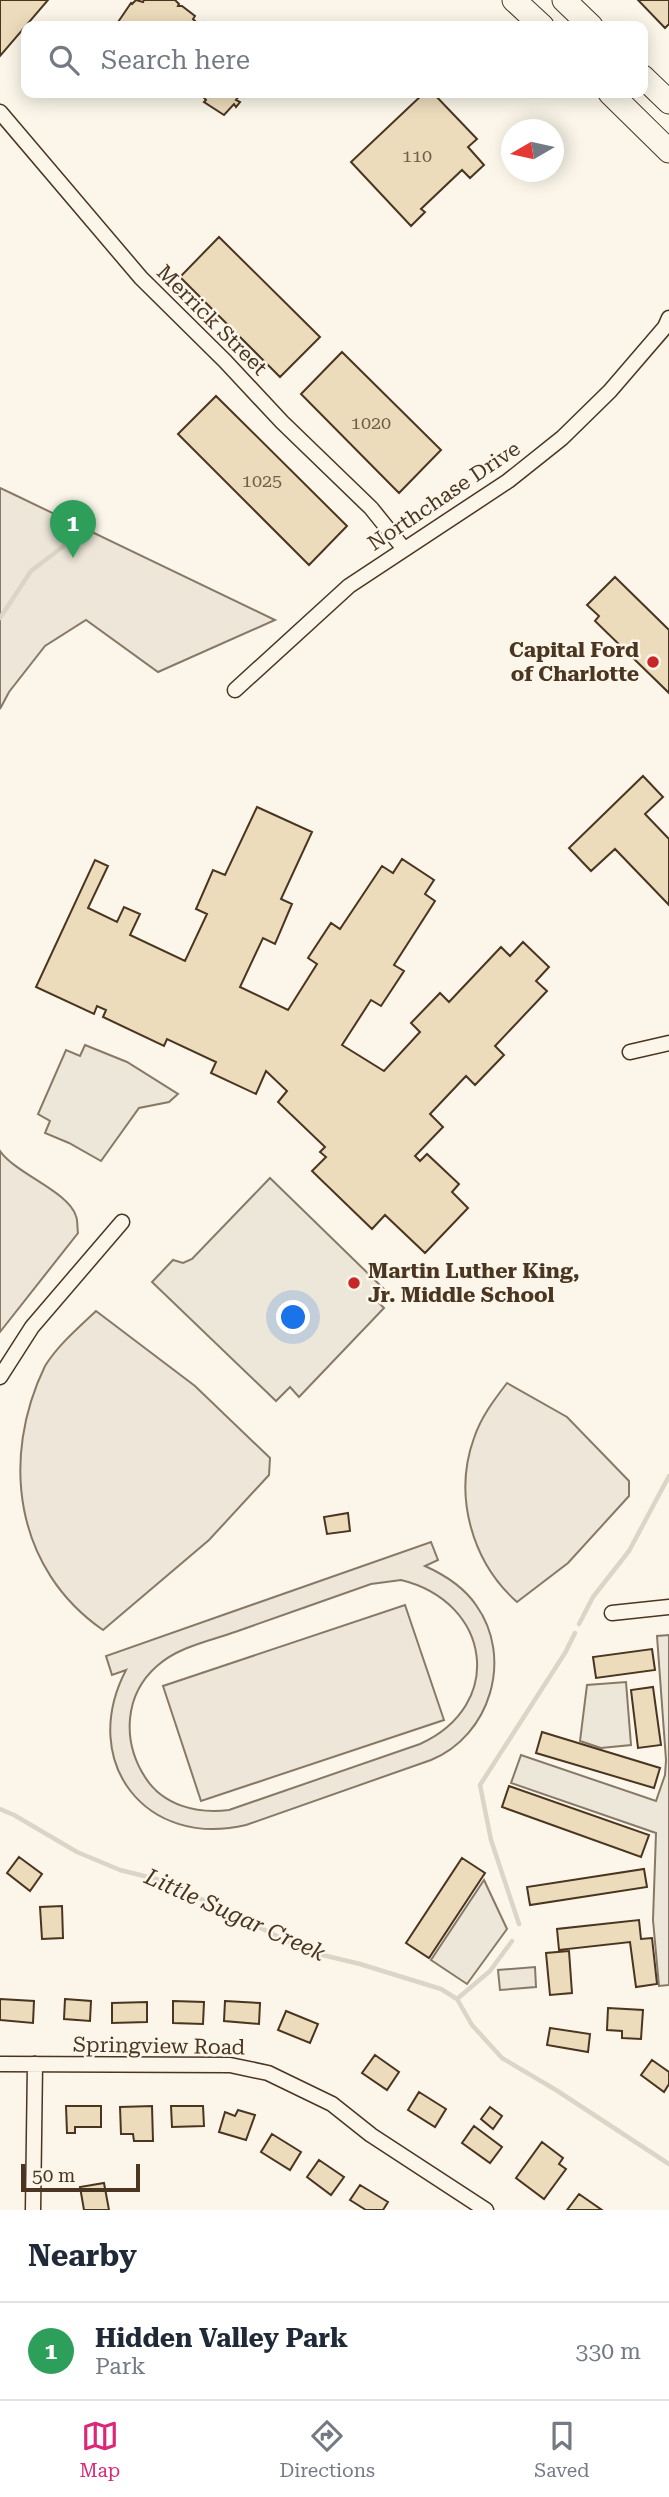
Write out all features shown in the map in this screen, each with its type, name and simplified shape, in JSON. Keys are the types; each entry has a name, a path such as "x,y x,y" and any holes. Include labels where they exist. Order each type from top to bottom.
{"main road":[{"path":"514,0 537,21"},
{"path":"564,0 586,21"},
{"path":"648,81 669,102"},
{"path":"615,98 669,151"}],"street":[{"name":"Merrick Street","path":"0,112 141,278 282,422 371,508 404,549"},
{"name":"Northchase Drive","path":"235,690 349,586 467,510 524,470 562,438 610,391 668,323"},
{"path":"630,1052 669,1043"},
{"path":"0,1377 32,1328 122,1222"},
{"path":"612,1613 669,1607"},
{"name":"Springview Road","path":"0,2064 230,2065 268,2073 332,2104 371,2135 486,2210"},
{"path":"33,2210 36,2064"}],"shaded area":[{"path":"0,488 275,620 158,672 86,620 45,646 9,692 0,709"},
{"path":"85,1045 127,1062 178,1094 169,1102 139,1108 101,1161 45,1133 50,1121 38,1114 66,1050 80,1056"},
{"path":"0,1151 71,1207 77,1218 78,1233 0,1332"},
{"path":"270,1178 384,1289 375,1299 384,1308 299,1397 290,1387 276,1401 152,1282 173,1260 183,1263 192,1259"},
{"path":"96,1311 195,1386 270,1458 269,1475 209,1540 103,1630 73,1605 50,1576 34,1544 24,1510 20,1474 23,1438 31,1402 45,1366 62,1344"},
{"path":"507,1383 567,1417 629,1481 629,1496 568,1563 517,1602 488,1568 471,1527 467,1505 468,1460 474,1438 484,1416"},
{"path":"431,1542 438,1560 425,1566 453,1582 476,1605 487,1626 493,1648 494,1671 490,1693 481,1714 468,1733 451,1749 431,1760 246,1825 210,1829 178,1824 151,1811 131,1791 117,1766 110,1736 113,1704 126,1670 112,1675 106,1656","holes":["401,1580 431,1592 454,1609 469,1631 477,1656 476,1681 466,1705 448,1727 420,1744 229,1810 205,1811 182,1806 161,1795 145,1777 133,1749 130,1719 138,1691 146,1678 165,1659 194,1645 371,1584"]},
{"path":"405,1605 444,1720 201,1801 163,1686"},
{"path":"669,1635 669,1985 659,1986 653,1920 656,1833 511,1783 521,1755 656,1801 665,1775 666,1760 657,1636"},
{"path":"626,1682 631,1745 601,1748 580,1741 587,1685"},
{"path":"484,1880 507,1929 467,1984 431,1960"},
{"path":"535,1967 536,1987 500,1990 498,1970"}],"building":[{"path":"0,0 48,0 30,21 21,21 21,32 0,56"},
{"path":"136,0 175,0 178,6 195,16 195,21 119,21"},
{"path":"638,0 669,0 669,24 665,28"},
{"path":"204,98 238,98 236,100 240,102 236,107 234,104 224,115 204,102"},
{"path":"419,98 438,98 477,139 468,147 484,165 470,178 462,170 421,209 425,212 411,226 351,162"},
{"path":"219,237 320,337 280,377 180,277"},
{"path":"342,352 441,450 399,493 301,394"},
{"path":"216,396 347,526 309,565 178,434"},
{"name":"Capital Ford of Charlotte","path":"615,577 669,630 669,693 595,621 599,616 587,605"},
{"path":"643,776 663,797 645,814 669,839 669,905 615,849 591,871 569,848"},
{"path":"257,807 312,832 281,899 292,904 275,944 263,938 240,987 288,1010 317,964 308,958 331,923 340,929 382,866 393,873 402,859 434,880 425,894 435,901 394,965 404,971 381,1006 371,1000 342,1045 384,1071 420,1032 411,1023 440,993 449,1002 501,947 510,956 523,942 549,967 536,981 547,991 495,1046 504,1055 475,1085 466,1076 430,1114 443,1127 415,1156 420,1161 427,1154 459,1184 452,1192 468,1208 425,1253 385,1215 372,1229 312,1171 326,1157 320,1152 325,1147 278,1102 287,1091 266,1071 256,1094 211,1073 216,1062 167,1039 164,1046 103,1017 106,1010 97,1006 94,1014 36,987 95,860 108,866 88,908 117,922 124,907 140,914 130,935 185,961 207,914 196,909 213,870 225,875"},
{"path":"348,1513 350,1531 327,1534 324,1517"},
{"path":"652,1649 655,1670 596,1678 593,1657"},
{"path":"653,1687 661,1745 638,1748 631,1690"},
{"path":"542,1732 660,1768 654,1788 536,1753"},
{"path":"509,1786 649,1835 641,1857 502,1807"},
{"path":"19,1857 42,1874 30,1891 7,1873"},
{"path":"462,1858 485,1873 429,1958 406,1943"},
{"path":"644,1869 647,1887 530,1905 527,1887"},
{"path":"62,1906 63,1938 42,1939 40,1907"},
{"path":"639,1920 641,1939 652,1938 657,1984 636,1987 630,1942 559,1950 557,1929"},
{"path":"569,1951 572,1993 550,1995 546,1953"},
{"path":"0,1999 34,2001 33,2023 0,2020"},
{"path":"65,1999 91,2001 90,2021 64,2019"},
{"path":"173,2001 204,2002 203,2024 173,2023"},
{"path":"225,2001 260,2003 259,2024 224,2021"},
{"path":"147,2002 147,2022 112,2023 112,2003"},
{"path":"608,2008 643,2010 641,2039 622,2038 622,2031 607,2030"},
{"path":"286,2011 318,2024 310,2043 278,2030"},
{"path":"550,2028 590,2034 588,2052 547,2045"},
{"path":"375,2055 399,2072 387,2090 362,2073"},
{"path":"652,2060 669,2072 669,2084 664,2092 641,2075"},
{"path":"419,2092 446,2109 435,2127 408,2110"},
{"path":"66,2106 101,2106 101,2127 75,2127 75,2133 67,2133"},
{"path":"152,2106 153,2141 134,2141 133,2134 121,2134 120,2107"},
{"path":"171,2106 203,2106 204,2126 172,2127"},
{"path":"490,2107 502,2116 493,2129 481,2119"},
{"path":"238,2110 255,2115 246,2140 219,2132 225,2112 235,2116"},
{"path":"474,2126 502,2147 490,2163 462,2143"},
{"path":"272,2134 301,2152 290,2170 261,2152"},
{"path":"542,2142 563,2158 559,2164 566,2169 544,2199 516,2178"},
{"path":"319,2160 344,2177 331,2195 307,2177"},
{"path":"104,2183 109,2210 84,2210 80,2187"},
{"path":"360,2185 388,2202 383,2210 366,2210 350,2200"},
{"path":"579,2194 602,2210 567,2210"}],"waterway":[{"path":"0,618 31,571 73,539"},
{"path":"579,1624 593,1597 629,1551 669,1476"},
{"path":"519,1924 491,1840 480,1785 565,1653 575,1633"},
{"name":"Little Sugar Creek","path":"0,1809 77,1852 120,1870 164,1881 310,1952 441,1989 457,1999 472,2025 502,2058 669,2164"},
{"path":"457,1999 490,1971 512,1941"}],"place":[{"name":"Hidden Valley Park","path":"73,558"},
{"name":"Capital Ford of Charlotte","path":"653,662"},
{"name":"Martin Luther King, Jr. Middle School","path":"354,1283"}]}
